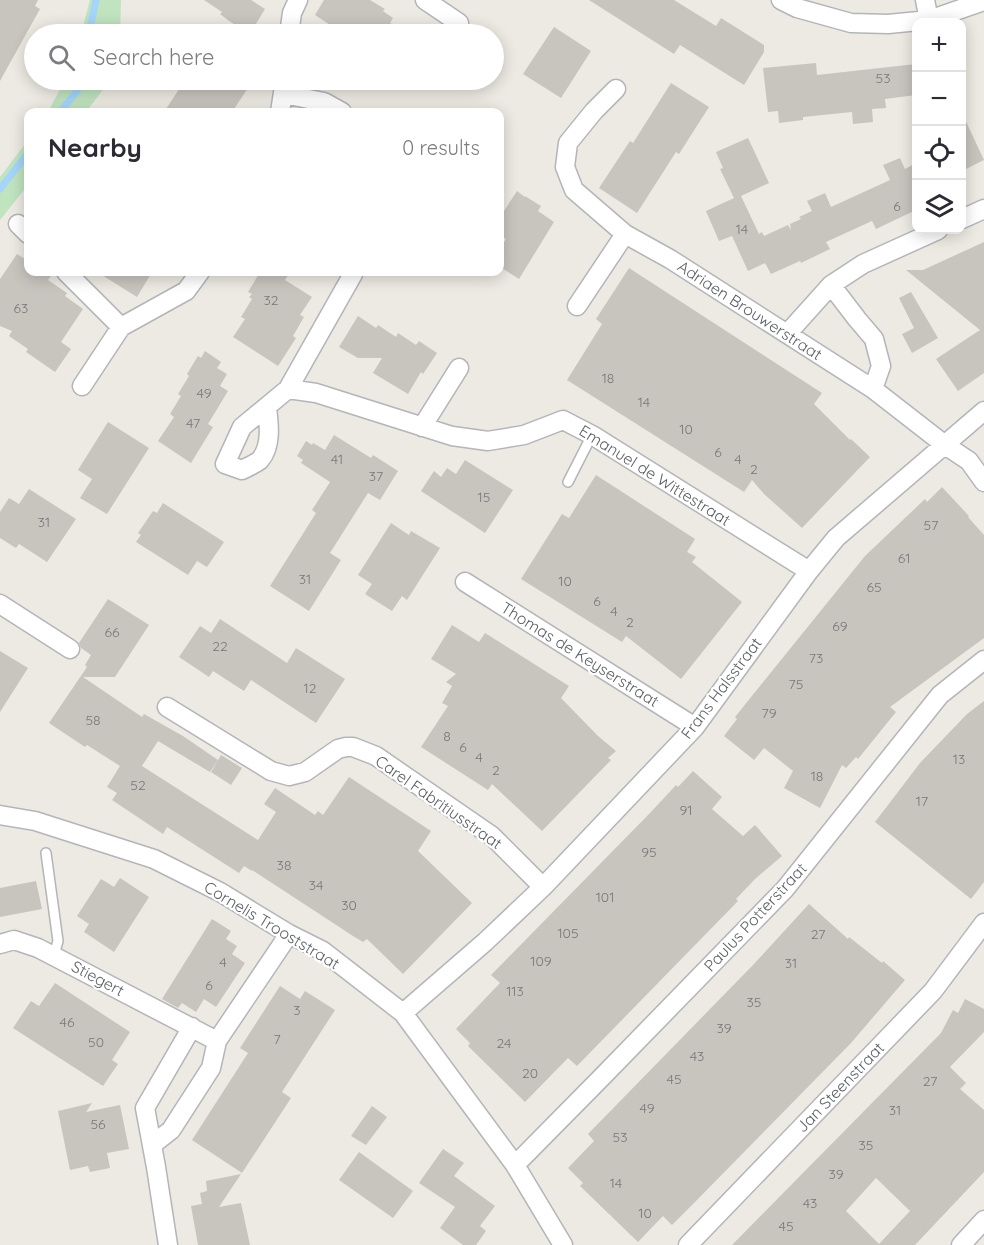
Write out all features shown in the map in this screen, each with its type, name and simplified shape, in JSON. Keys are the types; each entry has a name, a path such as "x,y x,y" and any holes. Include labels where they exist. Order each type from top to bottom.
{"street":[{"path":"290,24 291,13 298,0"},
{"path":"425,0 459,22"},
{"path":"781,0 797,8 851,23 888,24 912,22"},
{"path":"925,0 929,18"},
{"path":"935,18 984,1"},
{"name":"Adriaen Brouwerstraat","path":"616,89 594,111 568,143 565,167 574,190 625,234 670,259 873,389 969,461 984,482"},
{"path":"281,108 284,90"},
{"path":"292,90 335,108"},
{"path":"966,217 984,209"},
{"path":"577,306 625,234"},
{"path":"787,334 831,285 863,264 929,234"},
{"path":"70,276 121,327"},
{"path":"82,386 121,327 186,291 197,276"},
{"path":"267,407 288,389 352,276"},
{"path":"831,285 874,339 881,366 873,389"},
{"path":"422,428 459,368"},
{"name":"Emanuel de Wittestraat","path":"288,389 316,393 452,436 488,441 524,435 563,420 592,435 809,571"},
{"name":"Frans Halsstraat","path":"403,1013 485,942 543,887 695,727 809,571 836,538 984,411"},
{"name":"Thomas de Keyserstraat","path":"465,582 695,727"},
{"path":"0,604 70,649"},
{"name":"Paulus Potterstraat","path":"515,1165 785,889 940,695 984,660"},
{"name":"Carel Fabritiusstraat","path":"167,707 271,771 290,776 305,772 338,749 346,747 353,747 376,756 492,836 543,887"},
{"name":"Cornelis Trooststraat","path":"0,815 35,821 154,860 220,892 289,934 322,951 403,1013 515,1165 558,1243"},
{"name":"Jan Steenstraat","path":"688,1245 933,991 984,923"},
{"path":"152,1145 171,1130 212,1068 217,1041 289,934"},
{"name":"Stiegert","path":"0,944 14,940 54,955 217,1041"},
{"path":"168,1245 145,1108 192,1027"},
{"path":"961,1245 984,1220"}],"lane":[{"path":"568,482 592,435"},
{"path":"46,853 58,941 54,955"}],"green space":[{"path":"90,0 121,0 120,24 84,24"},
{"path":"60,90 102,90 89,108 50,108"},
{"path":"24,145 24,190 0,220 0,177"}],"building":[{"path":"0,0 38,0 35,6 40,9 32,24 24,24 24,38 0,81"},
{"path":"204,0 251,0 265,9 256,24 234,24 220,14 222,12"},
{"path":"324,0 370,0 385,9 383,11 393,18 390,23 392,24 329,24 315,15"},
{"path":"589,0 674,0 716,26 721,18 764,45 764,52 744,85 680,45 674,54"},
{"path":"554,27 591,51 561,98 523,74"},
{"path":"816,63 817,75 912,64 912,96 885,99 886,108 872,109 873,122 853,124 852,112 803,117 803,120 779,123 778,111 768,112 763,68"},
{"path":"671,83 709,107 679,154 676,152 637,213 599,188 630,141 633,143"},
{"path":"178,90 247,90 235,108 167,108"},
{"path":"966,122 984,160 966,169"},
{"path":"748,138 769,183 741,196 759,234 762,232 764,236 788,225 791,230 790,224 812,211 807,201 825,193 831,207 890,180 883,165 900,158 905,169 912,165 912,212 876,229 872,221 826,242 830,249 771,274 765,263 748,271 732,236 719,241 706,211 734,198 720,169 723,168 716,152"},
{"path":"517,191 541,206 538,211 554,222 519,279 504,270 506,239 504,238 504,211"},
{"path":"984,242 984,373 958,391 936,359 980,330 906,270 923,270"},
{"path":"17,254 24,258 24,276 51,276 48,280 67,293 65,296 83,309 61,342 71,349 55,372 26,352 28,349 9,336 12,331 0,326 0,279"},
{"path":"629,268 822,393 814,404 870,457 802,528 752,480 744,492 567,380 602,324 596,319"},
{"path":"103,276 150,276 137,297"},
{"path":"258,276 288,276 285,280 312,297 300,315 304,317 293,336 296,338 278,366 233,337 245,319 241,317 252,299 249,297 252,294 248,292"},
{"path":"911,292 938,338 912,353 902,334 914,328 899,298"},
{"path":"358,316 396,337 398,333 416,345 419,341 437,353 423,374 421,372 408,394 373,373 382,358 358,358 339,347"},
{"path":"205,351 221,362 217,368 227,374 220,386 228,391 208,424 213,427 191,463 158,441 174,417 170,414 181,396 178,394 189,376 187,374 198,356 201,358"},
{"path":"108,422 149,448 107,514 80,498 92,479 78,470"},
{"path":"334,435 371,458 373,455 398,471 380,500 368,493 330,553 341,560 309,611 270,586 316,513 312,510 330,482 301,463 303,460 297,456 306,441 325,450"},
{"path":"465,460 513,490 485,533 421,491 434,471 441,477 447,468 456,474"},
{"path":"596,475 695,539 687,552 696,557 692,562 742,602 681,679 626,636 622,642 521,579 562,514 569,518"},
{"path":"942,487 984,535 984,638 890,707 896,712 858,759 856,757 846,768 842,765 820,808 784,788 793,771 764,748 754,760 724,736 737,719 735,717 865,556 925,499 927,502"},
{"path":"29,489 76,519 47,562 19,544 16,548 0,538 0,512 9,498 19,504"},
{"path":"163,503 224,542 207,567 197,561 188,575 136,542 141,535 138,533 153,511 157,513"},
{"path":"391,523 409,535 411,531 440,548 407,600 402,596 392,611 365,594 372,584 358,575"},
{"path":"108,599 149,625 115,677 83,677 142,717 144,714 183,736 218,760 210,772 158,741 142,766 258,840 276,812 264,804 275,788 315,815 318,811 323,815 349,777 431,831 418,851 472,903 403,974 367,939 363,942 252,870 244,866 239,873 167,827 163,834 112,800 117,793 107,787 120,766 87,745 85,747 49,723 87,667 85,665 91,655 81,648 79,643"},
{"path":"220,619 287,663 296,648 345,679 316,723 251,680 244,691 213,671 209,677 179,657 200,626 211,633"},
{"path":"452,625 479,642 485,633 569,686 561,698 616,751 608,758 611,760 542,831 492,784 488,790 421,747 448,706 442,703 452,686 446,682 456,674 431,659"},
{"path":"0,651 28,668 0,712"},
{"path":"984,701 984,882 971,899 875,822 920,763 967,714"},
{"path":"221,755 242,768 231,785 211,772"},
{"path":"693,771 722,797 712,809 743,836 755,825 782,856 755,879 736,899 738,901 577,1066 568,1058 525,1102 468,1046 470,1043 456,1029 500,983 491,975 676,785 678,787"},
{"path":"120,878 149,897 114,952 84,932 89,924 77,916 101,879 114,887"},
{"path":"36,881 42,909 0,917 0,888"},
{"path":"809,904 848,939 849,937 882,963 883,961 905,980 851,1043 672,1225 663,1216 638,1242 580,1186 583,1183 568,1168 594,1141 588,1134 753,965"},
{"path":"212,919 231,931 226,939 237,946 232,954 245,963 216,1007 204,999 196,1012 182,1003 178,1008 162,999"},
{"path":"55,983 130,1032 112,1060 118,1064 103,1086 13,1028 31,1001 39,1006"},
{"path":"280,986 300,999 305,991 335,1010 282,1092 291,1098 242,1173 192,1140 248,1053 240,1048"},
{"path":"965,999 984,1009 984,1032 950,1067 966,1083 960,1089 984,1110 984,1172 915,1245 732,1245 941,1033 953,1010 958,1013","holes":["876,1178 910,1211 879,1244 846,1211"]},
{"path":"92,1103 86,1112 120,1105 129,1149 107,1153 110,1168 90,1172 88,1166 70,1170 58,1111"},
{"path":"372,1106 387,1117 366,1145 351,1136"},
{"path":"443,1149 464,1163 454,1176 495,1206 480,1226 486,1231 476,1245 463,1245 440,1228 455,1207 419,1183"},
{"path":"359,1152 413,1191 393,1218 339,1180"},
{"path":"241,1174 219,1207 241,1203 250,1245 198,1245 191,1206 202,1204 200,1193 207,1191 206,1181"}],"waterway":[{"path":"91,24 96,0"},
{"path":"63,108 77,90"},
{"path":"0,189 24,158"}]}
